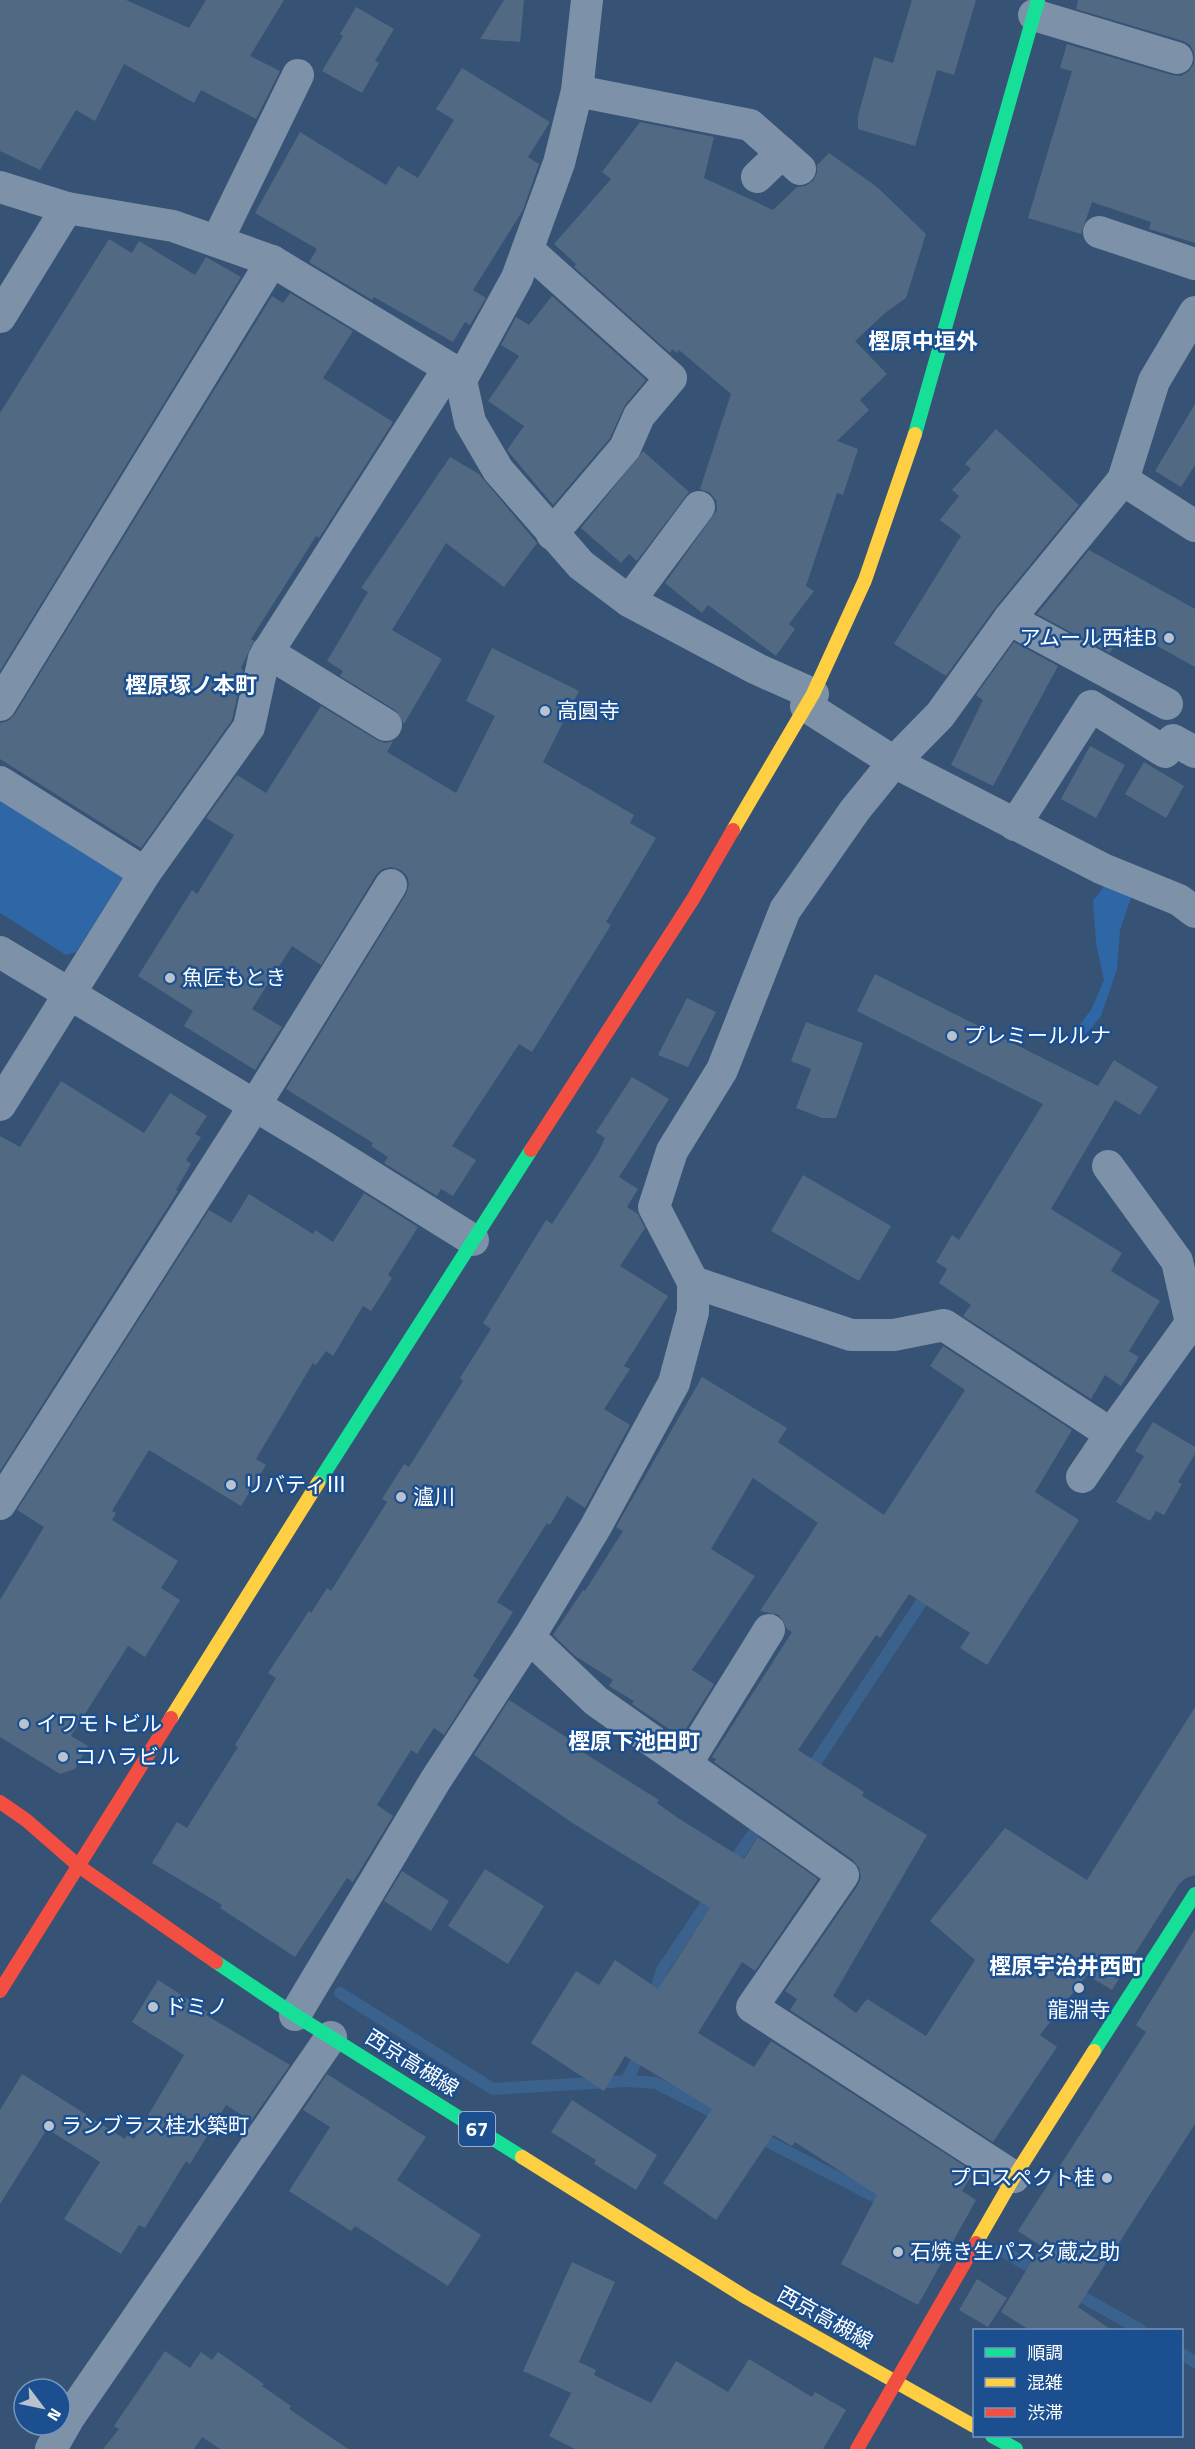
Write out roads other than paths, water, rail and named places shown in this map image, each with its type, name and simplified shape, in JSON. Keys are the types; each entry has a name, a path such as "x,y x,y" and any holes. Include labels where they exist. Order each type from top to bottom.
{"street":[{"path":"0,1105 71,995 145,873 249,727 267,652 455,374 517,278 559,163 577,91 587,0"},
{"path":"0,1991 473,1240 693,899 809,700 865,580 907,461 1036,8 1177,58"},
{"path":"217,242 297,75"},
{"path":"577,91 750,125 791,161 757,177"},
{"path":"0,187 68,208 173,226 272,261 455,374 470,423 498,470 581,565 629,601 757,669 809,700 894,762 1103,869 1179,900 1195,912"},
{"path":"0,317 68,208"},
{"path":"1099,232 1195,264"},
{"path":"528,250 671,378 639,416 625,448 552,534"},
{"path":"0,705 272,261"},
{"path":"295,2015 435,1781 529,1637 595,1528 674,1383 693,1312 693,1282 654,1207 672,1151 722,1070 785,910 855,810 894,762 940,715 1009,620 1124,480 1154,381 1195,312"},
{"path":"1124,480 1195,526"},
{"path":"629,601 699,507"},
{"path":"1009,620 1167,704"},
{"path":"267,652 386,725"},
{"path":"1015,825 1091,706 1165,752 1173,740 1195,752"},
{"path":"0,782 145,873"},
{"path":"0,1504 255,1105 391,885"},
{"path":"0,952 255,1105 473,1240"},
{"path":"1082,1478 1111,1434 1183,1354 1191,1323 1177,1261 1107,1166"},
{"path":"693,1282 851,1335 894,1335 944,1325 1111,1434"},
{"path":"686,1764 770,1630"},
{"path":"529,1637 596,1701 843,1875 752,2007 1014,2177"},
{"name":"西京高槻線","path":"0,1802 26,1820 80,1867 148,1917 295,2015 747,2298 973,2425"},
{"path":"857,2449 1014,2177 1195,1894"},
{"path":"51,2449 68,2419 331,2037"},
{"path":"994,2437 1016,2449"}],"waterway":[{"path":"808,1774 930,1589"},
{"path":"729,1869 752,1835"},
{"path":"660,2003 656,1990 662,1970 713,1894"},
{"path":"340,1993 493,2089 626,2081 656,2083 724,2118"},
{"path":"626,2081 643,2049"},
{"path":"755,2135 889,2204"},
{"path":"1001,2250 1041,2273"},
{"path":"1072,2291 1139,2329"},
{"path":"1183,2355 1195,2362"}],"place":[{"name":"アムール西桂B","path":"1169,638"},
{"name":"高圓寺","path":"545,711"},
{"name":"魚匠もとき","path":"170,978"},
{"name":"プレミールルナ","path":"952,1036"},
{"name":"リバティⅢ","path":"231,1485"},
{"name":"瀘川","path":"401,1497"},
{"name":"イワモトビル","path":"24,1724"},
{"name":"コハラビル","path":"63,1757"},
{"name":"龍淵寺","path":"1079,1988"},
{"name":"ドミノ","path":"153,2007"},
{"name":"ランブラス桂水築町","path":"49,2126"},
{"name":"プロスペクト桂","path":"1107,2178"},
{"name":"石焼き生パスタ蔵之助","path":"898,2252"}],"district":[{"name":"樫原中垣外","path":"923,341"},
{"name":"樫原塚ノ本町","path":"191,685"},
{"name":"樫原下池田町","path":"634,1741"},
{"name":"樫原宇治井西町","path":"1066,1966"}]}
